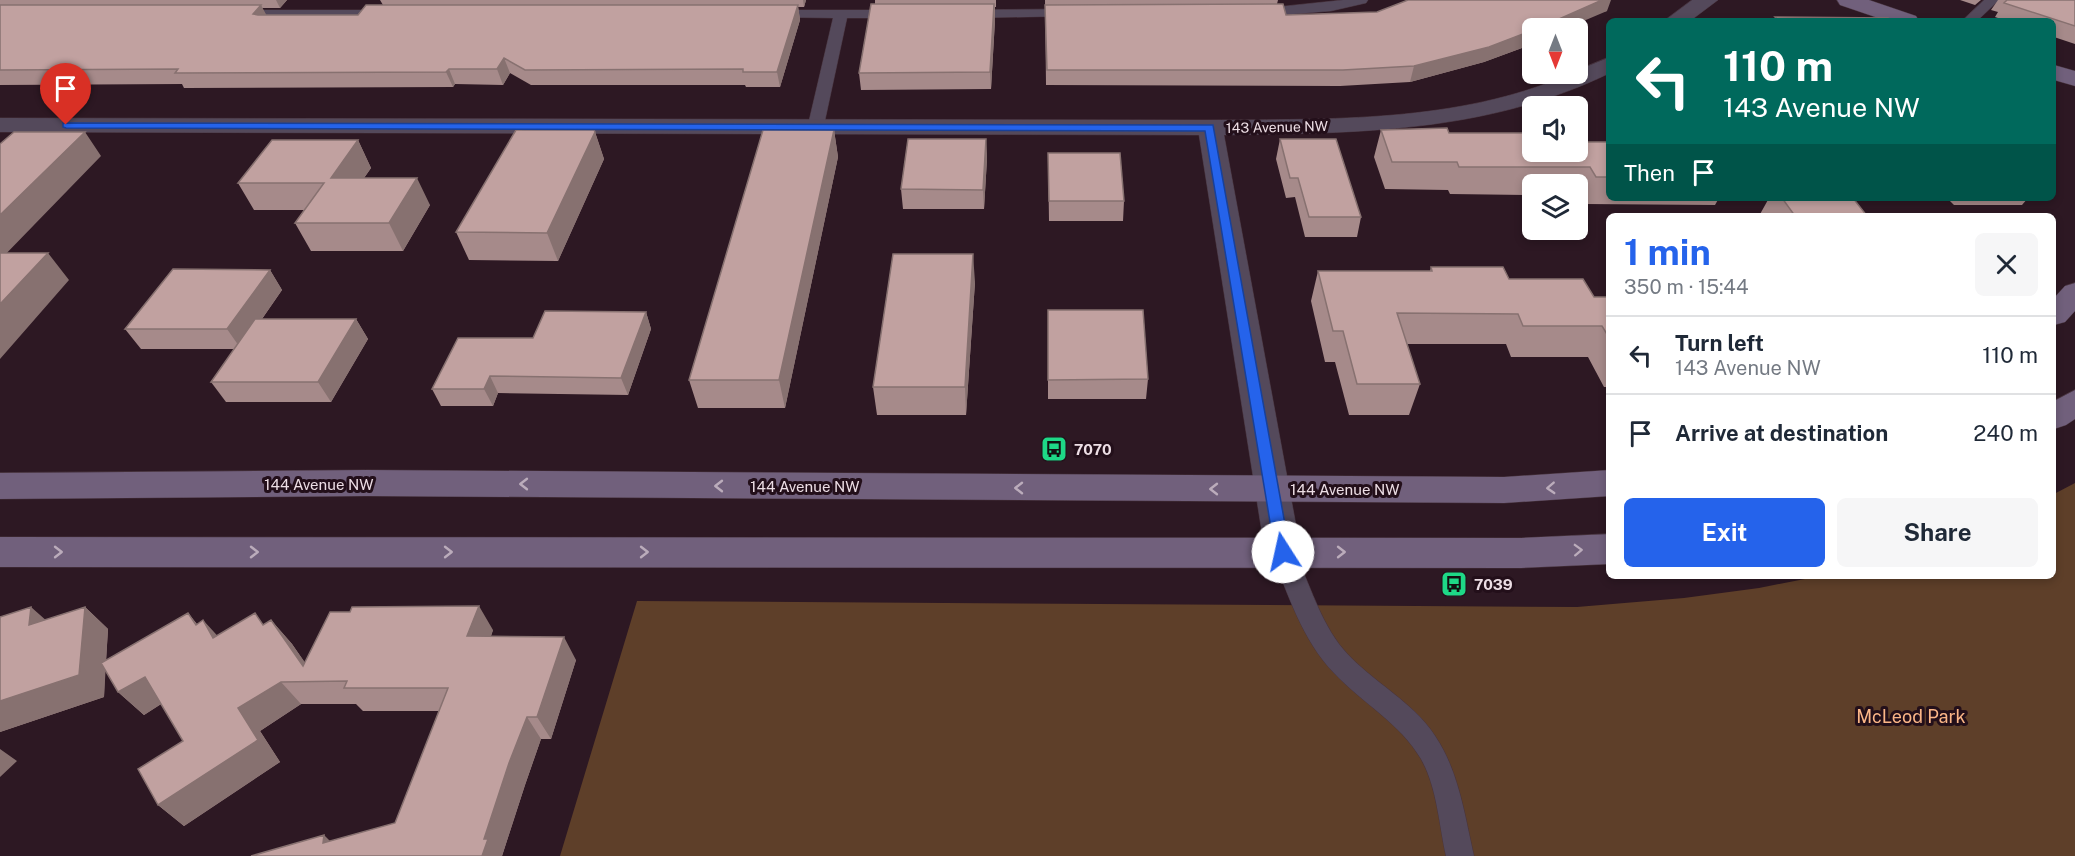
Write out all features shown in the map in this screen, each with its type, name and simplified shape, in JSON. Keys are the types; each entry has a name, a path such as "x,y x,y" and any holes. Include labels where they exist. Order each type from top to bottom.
{"street":[{"path":"1680,18 1707,0"},
{"path":"1848,0 1899,18"},
{"name":"143 Avenue NW","path":"0,125 1210,128 1357,125 1442,116 1517,101 1548,92 1606,66"},
{"path":"2056,73 2075,79"},
{"path":"1210,128 1283,552"},
{"path":"2056,313 2075,293"},
{"path":"2056,416 2075,402"},
{"name":"144 Avenue NW","path":"0,486 378,483 1504,490 1606,483"},
{"path":"0,552 1521,553 1606,549"}],"lane":[{"path":"1242,13 1331,7 1361,0"},
{"path":"1972,18 1992,0"},
{"path":"947,14 1088,13"},
{"path":"225,14 403,14"},
{"path":"758,14 911,14"},
{"path":"816,126 841,14"},
{"path":"1283,552 1308,614 1321,639 1341,664 1420,735 1432,753 1439,770 1460,856"}],"green space":[{"name":"McLeod Park","path":"2075,483 2075,856 560,856 637,601 1577,607 1684,598 1805,579 2056,579 2056,493"}],"building":[{"path":"1408,0 1602,0 1561,18 1522,18 1522,34 1489,47 1414,66 1343,70 1047,70 1045,5 1283,4 1286,15 1377,12"},
{"path":"2007,0 2075,0 2075,26 2056,18 2004,3"},
{"path":"871,4 994,4 990,72 859,73"},
{"path":"0,5 261,5 253,14 358,15 366,5 798,5 777,72 743,72 743,69 525,70 504,58 497,69 449,69 446,72 175,73 178,69 0,70"},
{"path":"1775,17 1888,18 1776,18"},
{"path":"1447,128 1449,133 1522,133 1522,162 1588,162 1588,142 1606,142 1606,177 1596,177 1590,167 1459,167 1457,162 1392,162 1381,130"},
{"path":"516,130 594,130 595,132 547,233 456,232"},
{"path":"763,130 834,130 779,380 689,380"},
{"path":"14,132 85,132 0,215 0,144"},
{"path":"908,139 986,139 983,190 901,189"},
{"path":"1280,139 1336,139 1361,217 1309,217 1298,178 1290,178"},
{"path":"272,140 358,140 331,178 417,178 389,223 295,223 324,183 238,183"},
{"path":"1048,153 1120,153 1124,201 1049,201"},
{"path":"1784,201 1855,201 1865,213 1793,213"},
{"path":"0,253 48,253 0,304"},
{"path":"893,254 973,254 965,387 873,387"},
{"path":"1431,267 1503,267 1509,279 1583,279 1594,297 1606,297 1606,332 1602,326 1523,326 1518,314 1397,313 1420,384 1357,384 1343,331 1333,331 1318,271 1432,271"},
{"path":"173,269 270,270 227,329 125,329"},
{"path":"1048,310 1143,310 1148,379 1048,380"},
{"path":"545,311 646,312 621,378 490,376 484,389 432,389 458,338 533,338"},
{"path":"255,319 356,319 318,382 211,382"},
{"path":"479,606 467,636 564,637 537,717 527,717 509,763 484,839 488,839 482,856 251,856 324,835 323,843 395,823 448,688 344,688 347,681 281,682 238,708 258,740 158,805 138,769 183,741 145,677 118,692 101,663 188,613 196,625 203,620 213,638 255,613 263,625 271,620 303,666 330,612 350,612 352,607"},
{"path":"31,607 29,625 85,607 79,675 0,701 0,617"}],"place":[{"name":"7070","path":"1054,449"},
{"name":"7039","path":"1454,584"}],"route":[{"path":"66,125 1210,128 1234,280 1283,552"}]}
